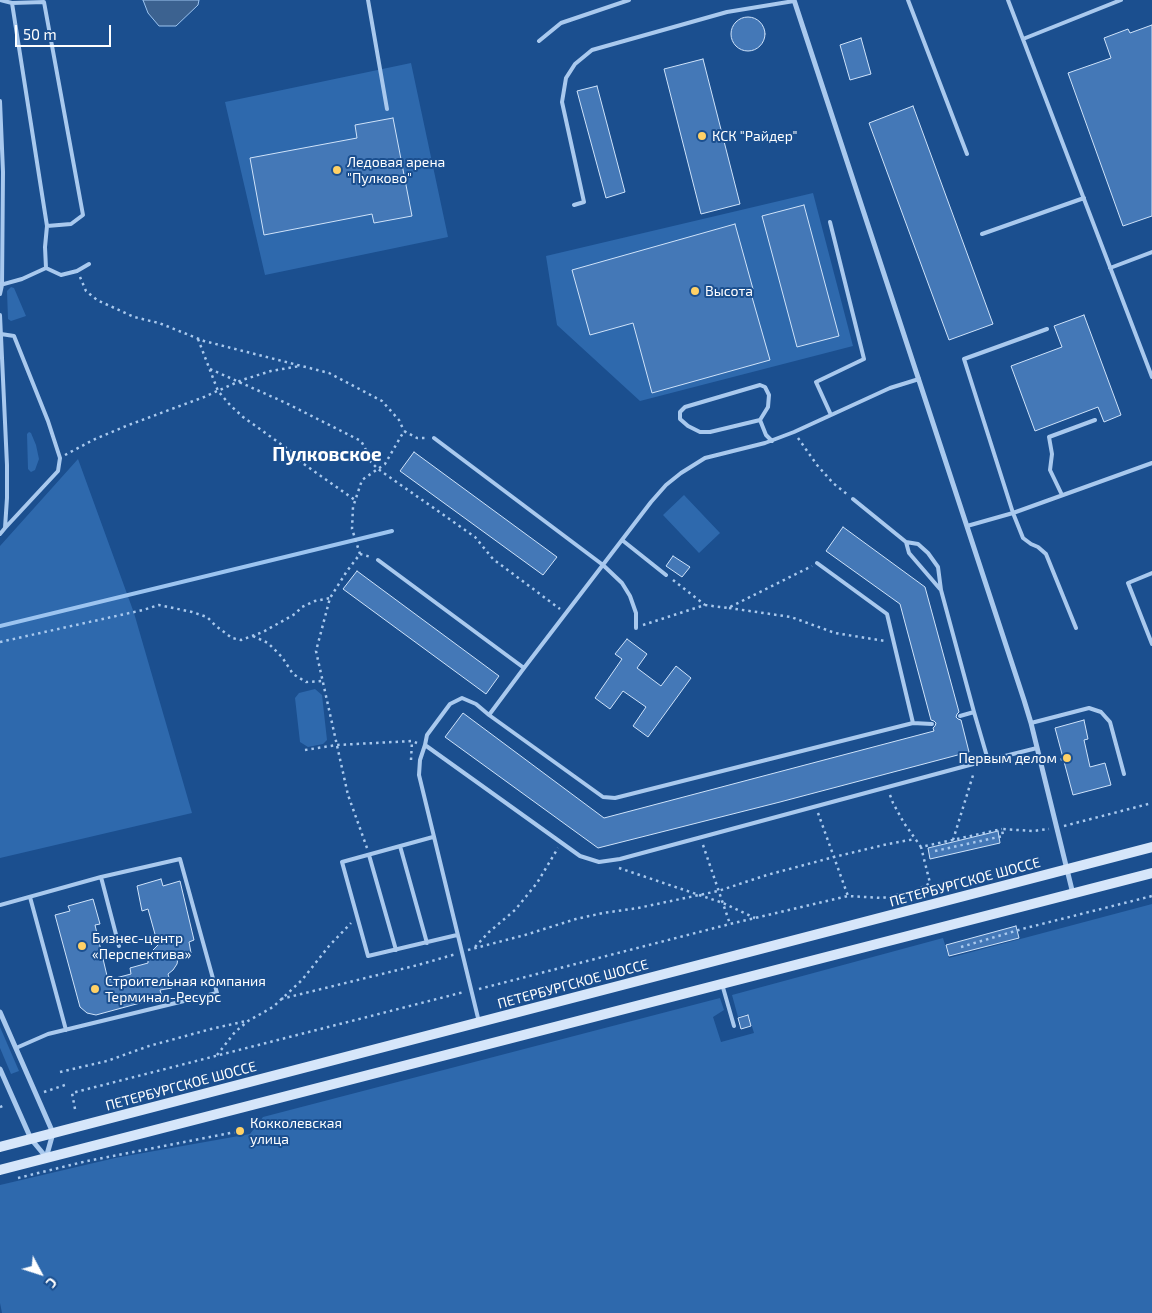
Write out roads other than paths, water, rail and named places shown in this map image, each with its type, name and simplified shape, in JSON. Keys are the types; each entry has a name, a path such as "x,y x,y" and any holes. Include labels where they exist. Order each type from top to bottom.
{"main road":[{"name":"ПЕТЕРБУРГСКОЕ ШОССЕ","path":"0,1147 1152,847"},
{"path":"0,1170 1152,873"}],"street":[{"path":"794,0 1031,723 1073,894"},
{"path":"0,1012 53,1133 46,1158"},
{"path":"0,1070 30,1139 46,1158"}],"lane":[{"path":"0,0 12,3 44,1 83,215 72,224 47,226"},
{"path":"368,0 387,109"},
{"path":"539,41 561,23 629,0"},
{"path":"574,205 584,202 562,102 566,78 575,64 592,50 727,12 794,0"},
{"path":"908,0 967,154"},
{"path":"1008,0 1152,377"},
{"path":"1023,39 1121,0"},
{"path":"12,3 47,226 44,247 46,268"},
{"path":"0,101 3,172 0,294"},
{"path":"982,234 1084,198"},
{"path":"830,222 864,359 816,382 831,415"},
{"path":"1110,268 1152,252"},
{"path":"1,285 46,268 61,275 89,264"},
{"path":"0,315 7,465 5,528"},
{"path":"1047,329 964,359 1013,513 1023,538 1046,554 1076,628"},
{"path":"0,534 58,471 60,458 48,421 14,336 1,334"},
{"path":"489,715 656,496 681,473 705,458 772,441 890,388 919,380"},
{"path":"760,385 765,387 769,394 768,407 760,420 710,432 700,432 688,426 680,419 680,412 685,407 760,385"},
{"path":"760,420 766,435 772,441"},
{"path":"1062,495 1050,470 1052,454 1049,437 1095,420"},
{"path":"434,438 603,564 622,583 630,596 636,613 636,628"},
{"path":"967,526 1013,513 1152,463"},
{"path":"0,464 7,465"},
{"path":"853,499 906,542 918,544 928,553 938,567 941,590 988,760"},
{"path":"622,540 666,575"},
{"path":"906,542 908,552 941,590"},
{"path":"378,560 524,668"},
{"path":"818,563 886,614 913,723"},
{"path":"1152,574 1128,582 1152,644"},
{"path":"479,1022 418,775 427,735 450,704 462,698 476,704 603,796 615,798 913,723 932,724"},
{"path":"1031,723 1089,708 1101,712 1110,722 1124,774"},
{"path":"960,716 974,712"},
{"path":"425,745 580,856 598,862 620,859 1037,748"},
{"path":"434,837 369,852 342,862 368,956 457,936"},
{"path":"400,846 427,943"},
{"path":"369,852 396,950"},
{"path":"0,905 101,877 180,859 217,993 66,1030 16,1048"},
{"path":"101,877 118,946"},
{"path":"30,898 66,1030"},
{"path":"722,984 734,1026"}],"waterway":[{"path":"0,626 392,531"}],"place":[{"name":"КСК \"Райдер\"","path":"702,136"},
{"name":"Ледовая арена \"Пулково\"","path":"337,170"},
{"name":"Высота","path":"695,291"},
{"name":"Первым делом","path":"1067,758"},
{"name":"Бизнес-центр «Перспектива»","path":"82,946"},
{"name":"Строительная компания Терминал-Ресурс","path":"95,989"},
{"name":"Кокколевская улица","path":"240,1131"}],"district":[{"name":"Пулковское","path":"327,455"}]}
